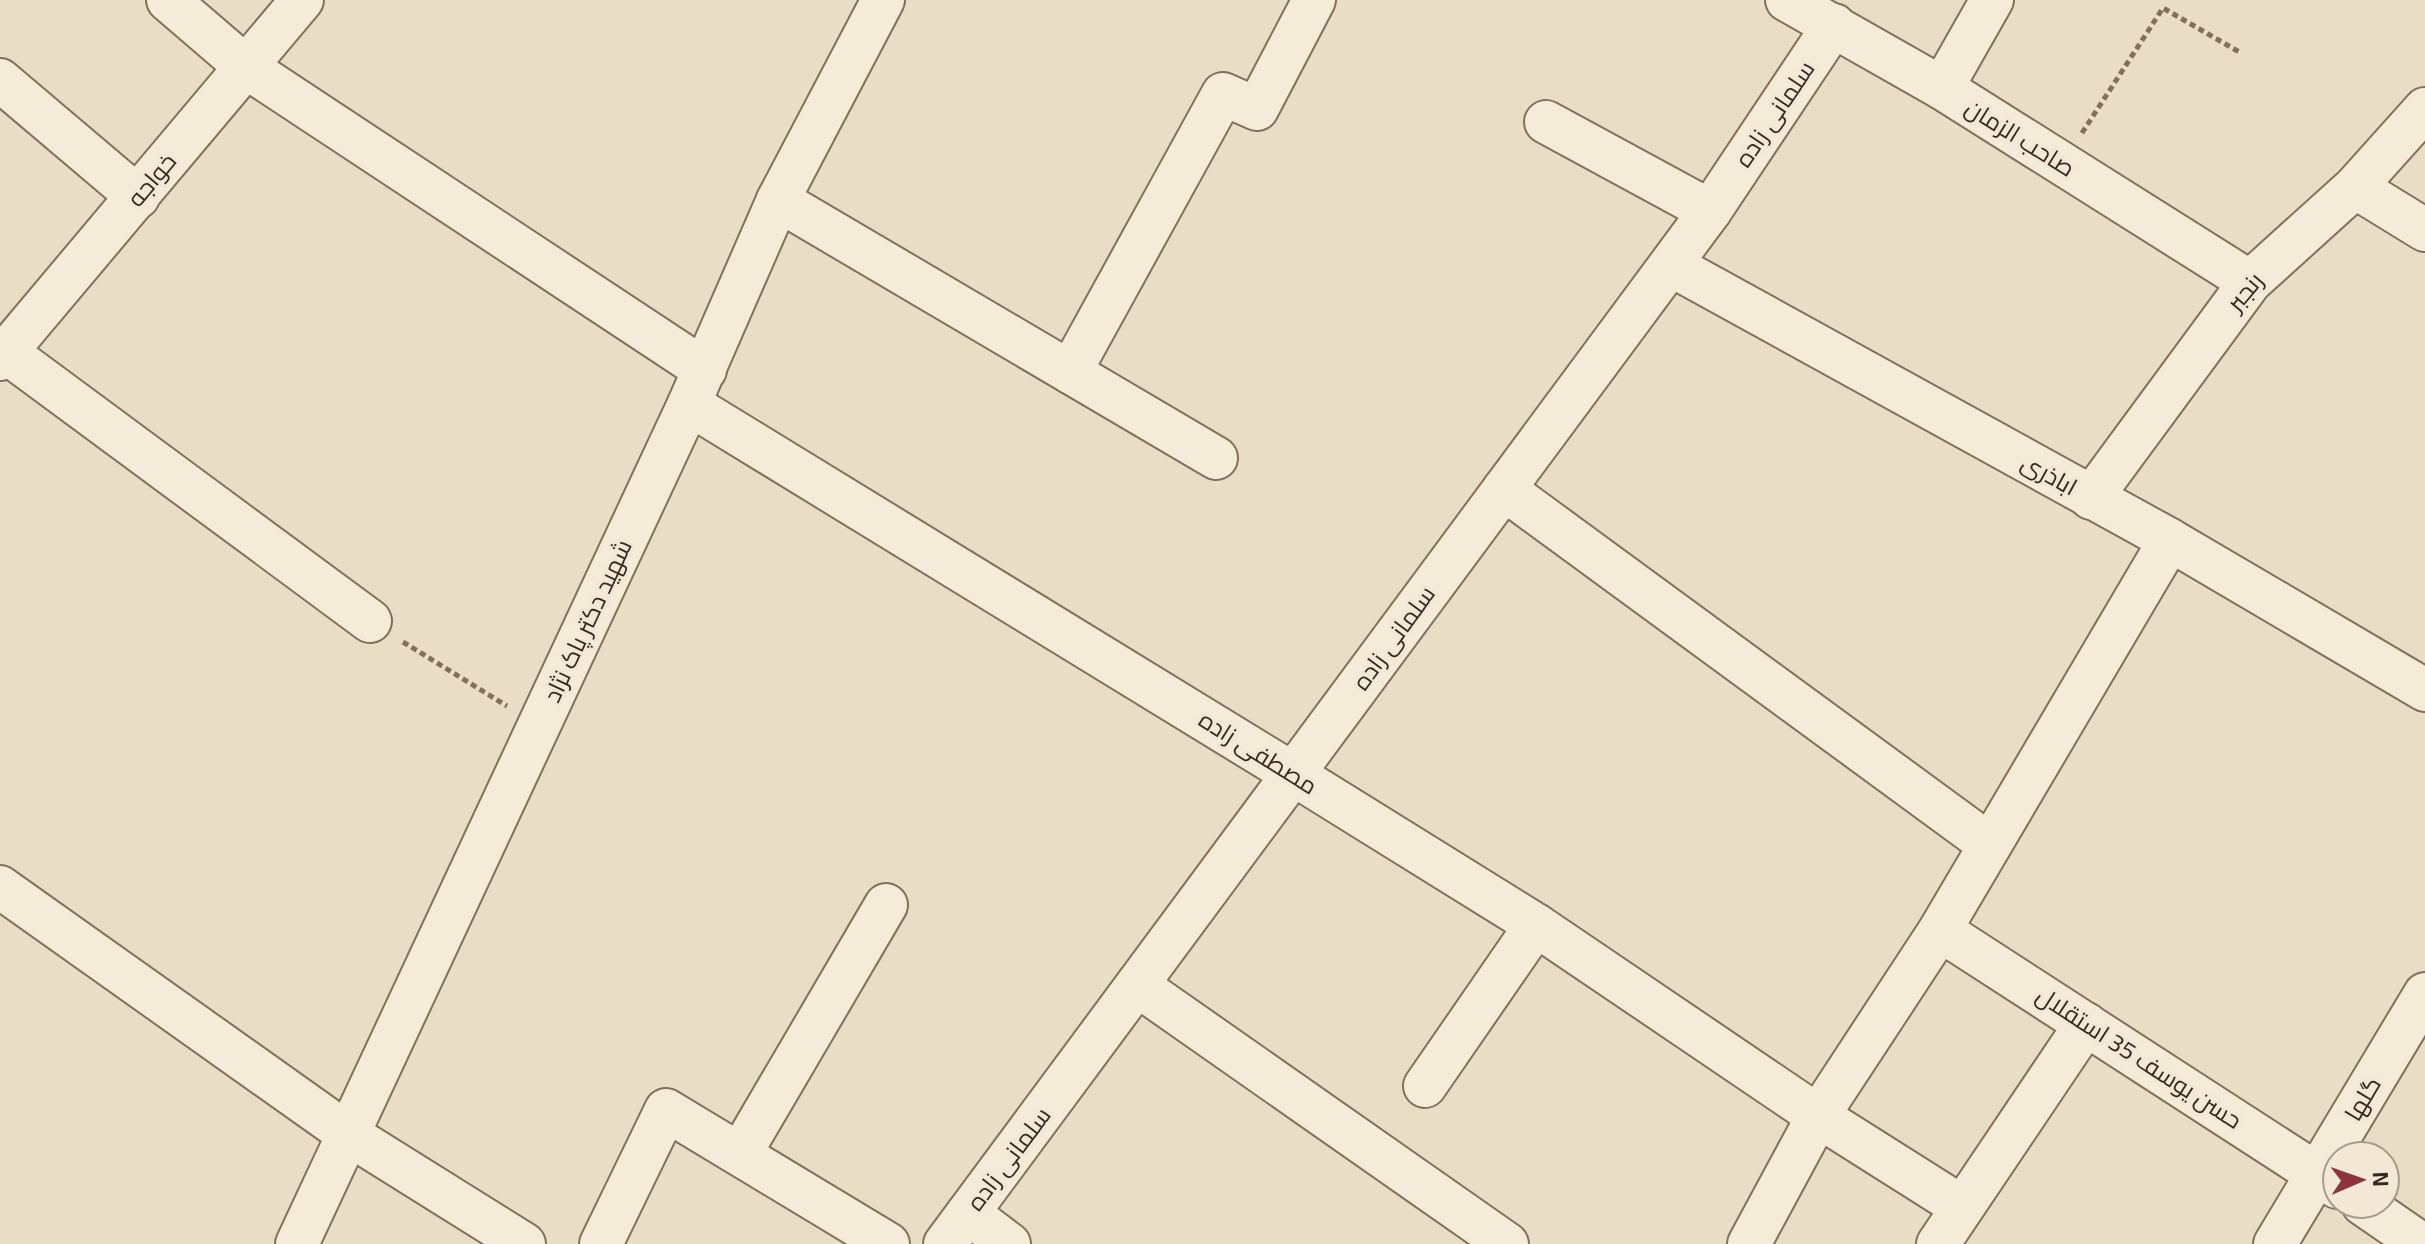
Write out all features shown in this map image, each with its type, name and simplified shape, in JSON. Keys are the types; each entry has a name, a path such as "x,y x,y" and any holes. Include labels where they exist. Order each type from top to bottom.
{"street":[{"name":"مصطفی زاده","path":"168,0 246,67 697,387 1293,774 1536,925 1818,1116 1962,1207"},
{"name":"خواجه","path":"3,356 302,0"},
{"name":"شهید دکتر پاک نژاد","path":"297,1244 697,387 778,200 883,0"},
{"path":"1070,372 1223,94 1257,109 1314,0"},
{"name":"صاحب الزمان","path":"1787,0 1942,88 2250,282"},
{"path":"1942,88 1992,0"},
{"name":"سلمانی زاده","path":"957,1229 1671,265 1834,25"},
{"path":"0,80 138,197"},
{"name":"رنجبر","path":"2091,498 2250,282 2355,187 2425,109"},
{"path":"1546,122 1710,211"},
{"path":"2355,187 2425,230"},
{"path":"778,200 1216,458"},
{"name":"اباذری","path":"1671,265 2170,540 2425,690"},
{"path":"3,356 370,621"},
{"path":"1504,489 1990,845"},
{"path":"1749,1244 1818,1116 1940,930 2170,540"},
{"path":"0,887 348,1134 524,1244"},
{"path":"740,1154 886,905"},
{"path":"1425,1086 1536,925"},
{"name":"حسن یوسف 35 استقلال","path":"1940,930 2321,1176"},
{"path":"1137,985 1507,1244"},
{"name":"گلها","path":"2348,1140 2425,994"},
{"path":"1938,1244 2086,1024"},
{"path":"601,1244 666,1110 888,1244"},
{"name":"گلها","path":"2275,1244 2321,1187"},
{"path":"2386,1220 2421,1244"},
{"path":"957,1229 1009,1244"}],"path":[{"path":"2062,164 2163,8 2241,53"},
{"path":"370,621 539,725"}]}
